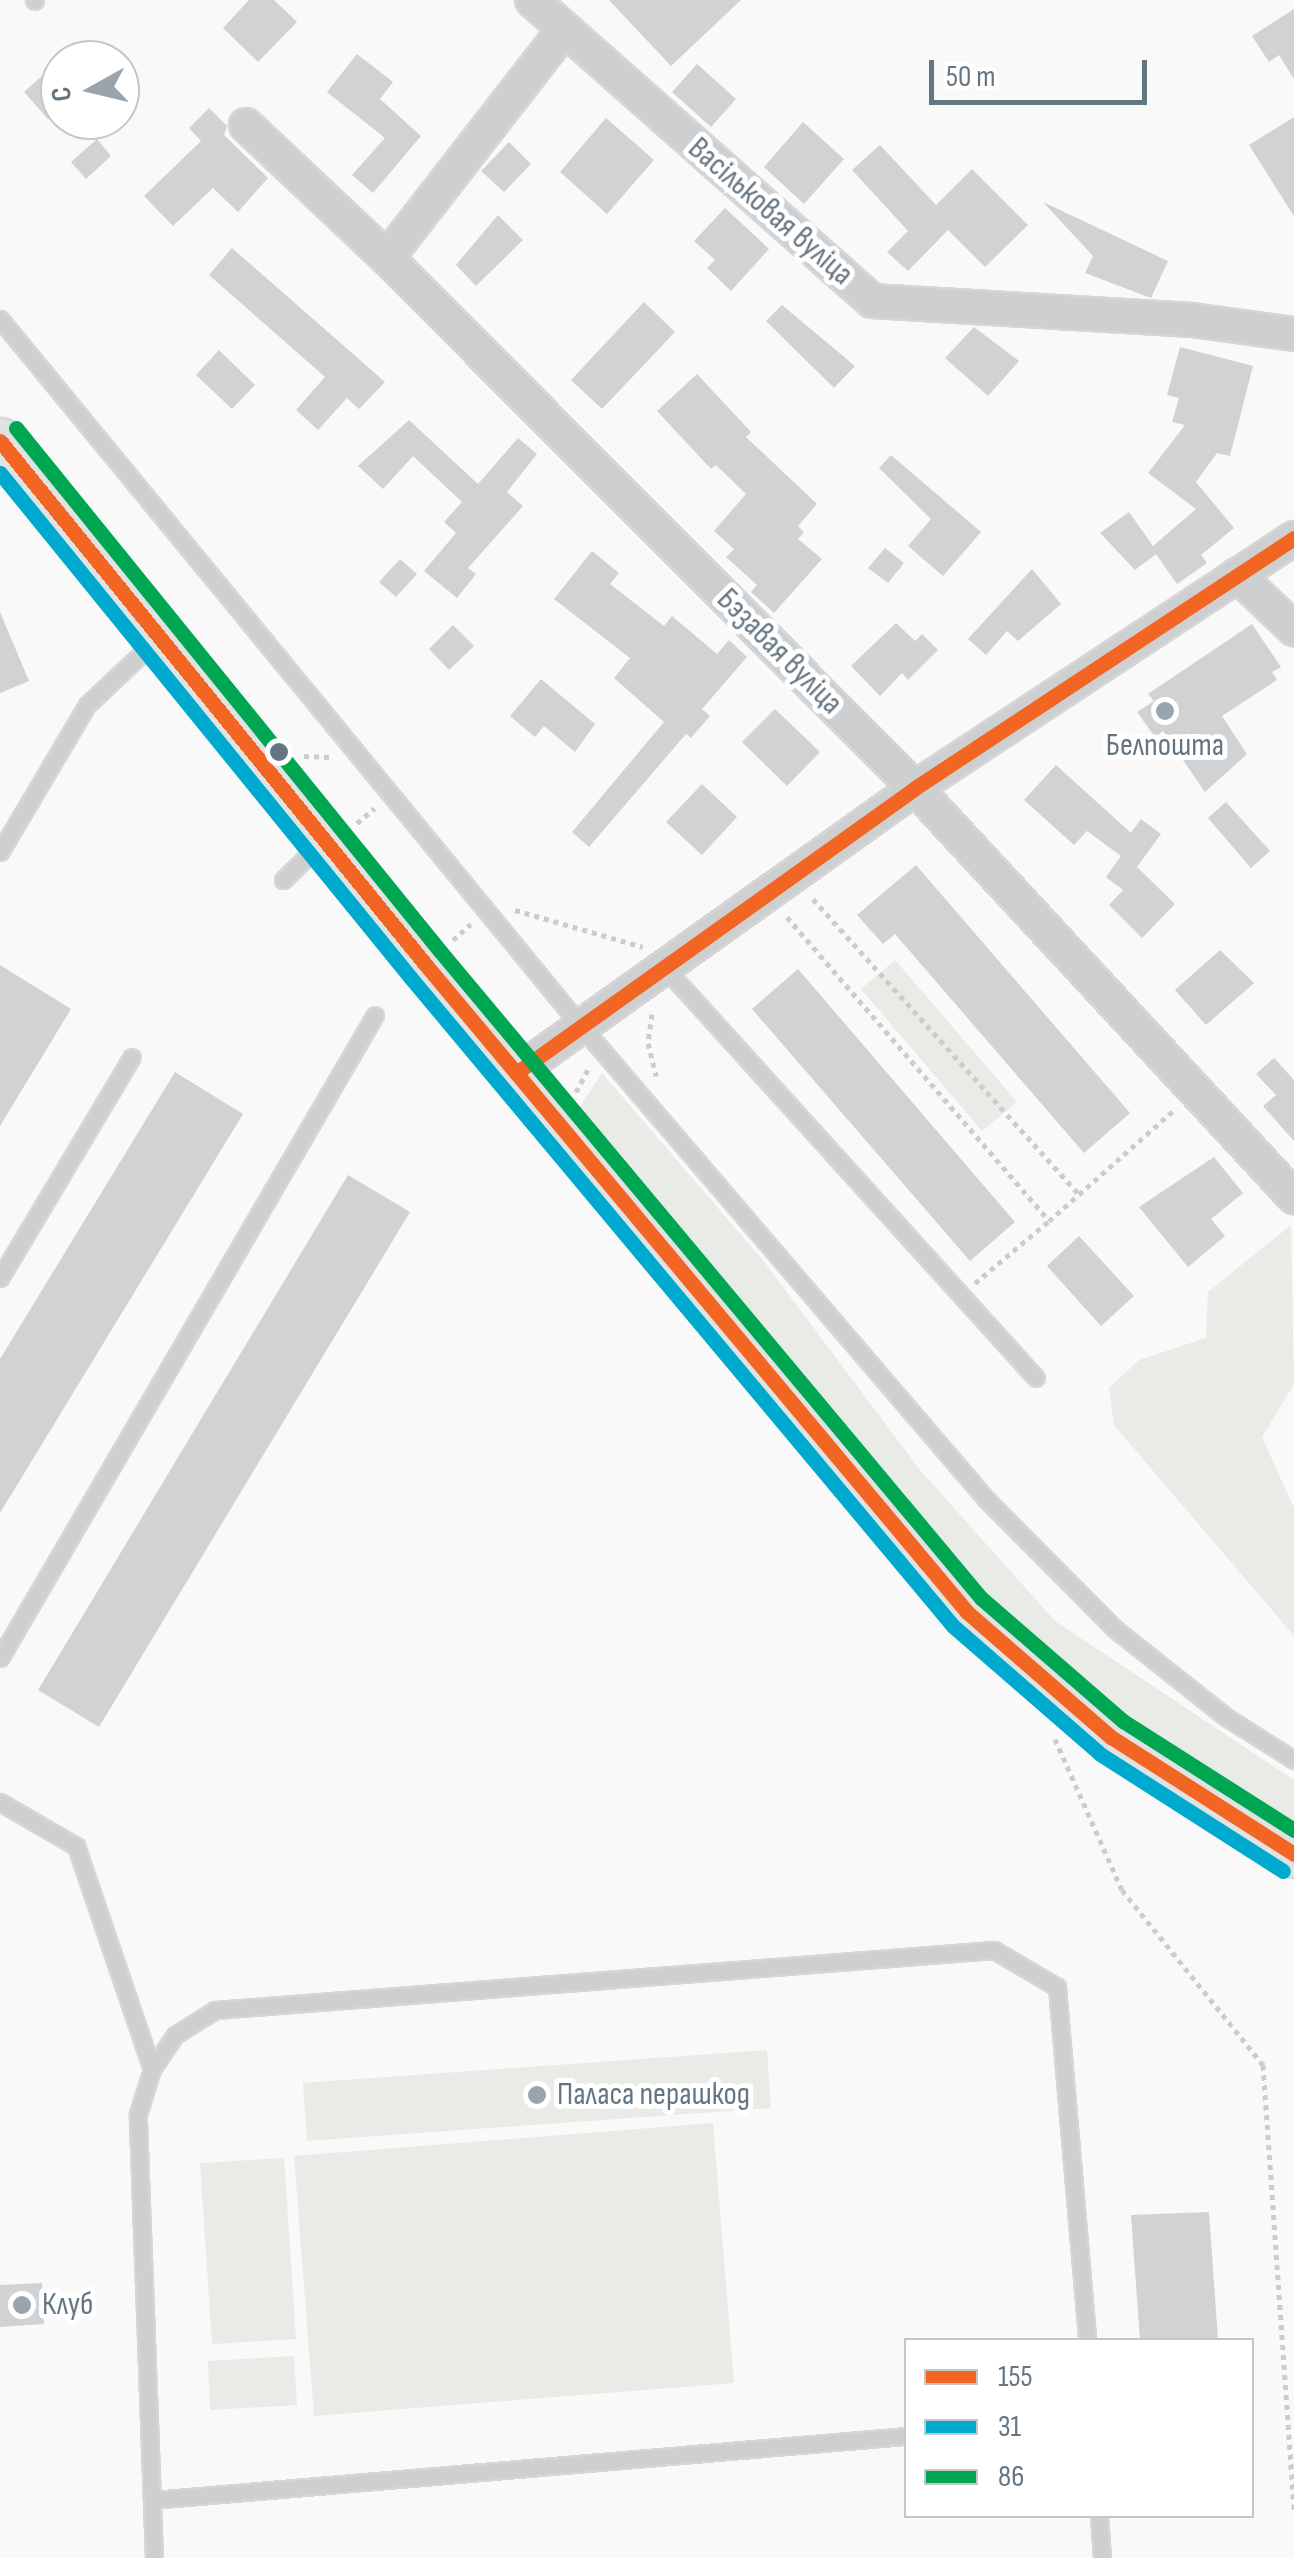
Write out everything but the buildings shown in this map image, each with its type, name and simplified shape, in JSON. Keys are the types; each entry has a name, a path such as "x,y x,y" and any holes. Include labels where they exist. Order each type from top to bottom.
{"main road":[{"path":"0,441 516,1073 992,1638 1134,1754 1294,1854"}],"street":[{"name":"Васільковая вуліца","path":"532,0 872,301 1192,320 1294,334"},
{"path":"388,258 563,30"},
{"name":"Бэзавая вуліца","path":"246,126 388,258 915,788 1294,1197"},
{"path":"516,1073 915,788 1294,538"},
{"path":"1237,574 1294,630"}],"lane":[{"path":"0,319 581,1026 1046,1564 1157,1664 1294,1760"},
{"path":"0,852 87,704 160,636"},
{"path":"282,880 326,838"},
{"path":"666,967 1036,1378"},
{"path":"0,1658 375,1015"},
{"path":"0,1278 132,1057"},
{"path":"0,1802 76,1846 152,2069"},
{"path":"154,2558 138,2114 152,2069 175,2035 215,2010 994,1950 1056,1986 1087,2338"},
{"path":"152,2500 904,2436"},
{"path":"1099,2518 1102,2558"}],"path":[{"path":"823,884 808,894 1078,1194"},
{"path":"771,918 795,902"},
{"path":"508,908 666,967 648,1029 656,1079"},
{"path":"782,911 1049,1221"},
{"path":"958,1271 972,1286 1194,1091"},
{"path":"1051,1728 1122,1890 1263,2065 1294,2511"}],"shaded area":[{"path":"895,960 1017,1102 982,1131 861,989"},
{"path":"602,1073 765,1263 920,1470 1055,1621 1294,1780 1294,1840 1142,1741 974,1600 574,1116"},
{"path":"1291,1225 1294,1384 1262,1437 1294,1508 1294,1636 1114,1425 1109,1388 1139,1360 1206,1338 1208,1292"},
{"name":"Паласа перашкод","path":"767,2050 771,2108 307,2141 303,2083"},
{"path":"713,2123 734,2383 314,2416 294,2156"},
{"path":"284,2158 296,2339 212,2344 200,2163"},
{"path":"294,2356 297,2405 210,2410 208,2361"}],"transit line":[{"name":"86","path":"16,428 440,951 981,1598 1123,1721 1294,1830"},
{"name":"155","path":"0,441 425,964 967,1612 1111,1737 1294,1854"},
{"name":"31","path":"0,473 410,977 953,1626 1100,1754 1283,1871"},
{"name":"155","path":"516,1073 915,788 1294,538"}],"place":[{"name":"Белпошта","path":"1165,711"},
{"name":"Паласа перашкод","path":"537,2095"},
{"name":"Клуб","path":"22,2305"}]}
